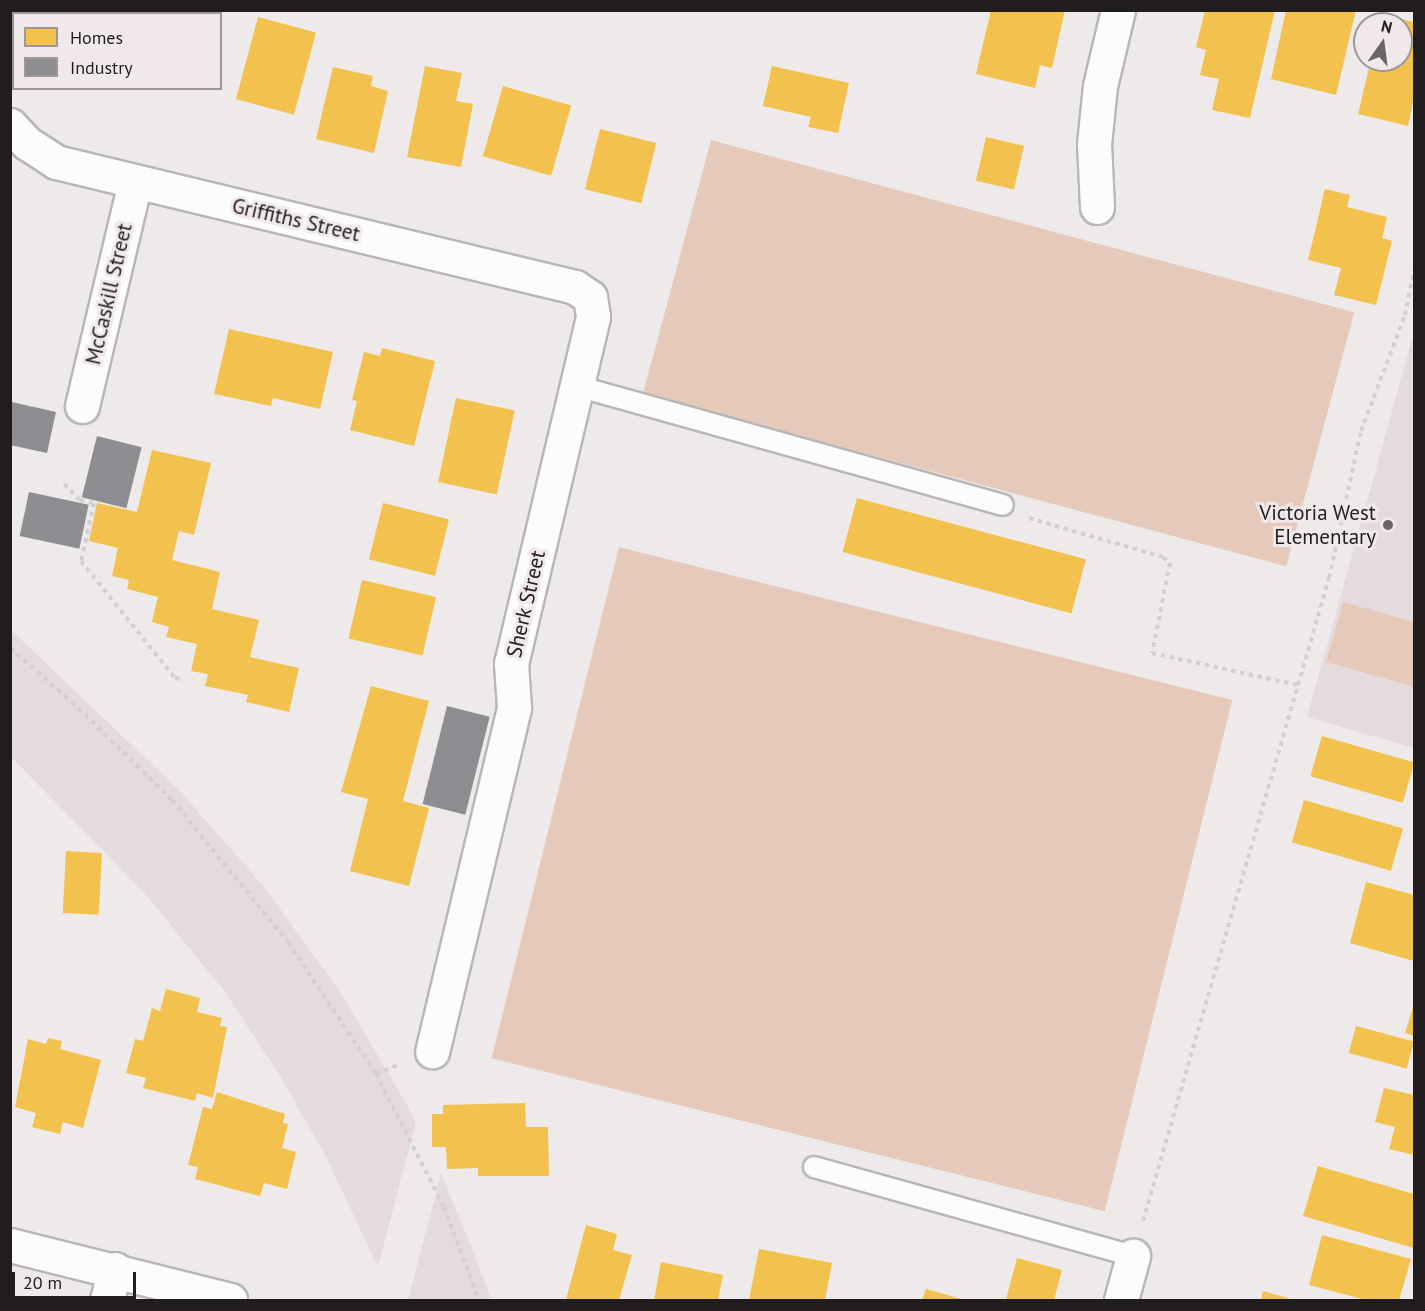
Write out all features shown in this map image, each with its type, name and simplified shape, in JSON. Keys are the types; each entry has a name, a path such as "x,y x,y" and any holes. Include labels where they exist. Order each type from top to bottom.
{"street":[{"path":"1097,207 1094,144 1100,86 1118,10"},
{"name":"Griffiths Street","path":"10,124 27,143 56,162 575,286 590,297"},
{"name":"McCaskill Street","path":"82,406 135,182"},
{"name":"Sherk Street","path":"432,1051 514,708 511,663 593,317 590,297"},
{"path":"10,1245 115,1269 230,1300"},
{"path":"1121,1300 1133,1256"},
{"path":"107,1300 115,1269"}],"lane":[{"path":"577,386 1003,505"},
{"path":"814,1167 1133,1256"}],"path":[{"path":"1133,1256 1329,578 1361,431 1405,315 1414,270"},
{"path":"64,484 80,500 94,503 81,561 175,678 184,680"},
{"path":"1003,505 1015,514 1163,557 1171,569 1152,653 1297,685"},
{"path":"10,648 172,800 288,942 376,1074 444,1207 479,1300"}],"shaded area":[{"path":"711,140 1354,312 1286,566 643,394"},
{"name":"Victoria West Elementary","path":"1414,332 1414,748 1307,717"},
{"path":"619,547 1232,700 1105,1211 492,1058"},
{"path":"1343,602 1414,622 1414,687 1326,662"},
{"path":"10,629 179,790 264,887 341,993 407,1105 416,1122 378,1267 324,1153 280,1076 225,992 142,890 11,757"},
{"path":"441,1174 465,1231 492,1300 408,1300"}],"building: Homes":[{"path":"85,10 143,10 114,12 84,12"},
{"path":"159,10 184,10 190,12 159,12"},
{"path":"991,10 1065,10 1052,68 1040,65 1035,88 976,74"},
{"path":"1205,10 1275,10 1250,118 1212,110 1219,79 1200,75 1206,50 1196,47"},
{"path":"1286,10 1356,10 1353,12 1353,23 1336,95 1271,79"},
{"path":"258,17 316,33 294,115 236,99"},
{"path":"1414,22 1414,96 1408,126 1358,114 1368,72 1413,72"},
{"path":"425,66 462,73 456,101 473,104 461,167 407,157"},
{"path":"772,66 849,83 838,133 808,127 811,117 763,106"},
{"path":"333,67 373,76 371,86 388,91 374,153 316,139"},
{"path":"503,86 571,106 551,176 483,156"},
{"path":"600,129 656,143 641,203 585,189"},
{"path":"986,137 1024,146 1014,190 976,181"},
{"path":"1325,189 1350,195 1347,207 1387,217 1382,238 1392,241 1376,305 1334,295 1341,268 1308,260"},
{"path":"229,329 333,352 320,409 273,398 271,406 214,394"},
{"path":"382,348 435,361 414,446 350,430 357,401 352,400 364,352 380,356"},
{"path":"456,398 515,410 497,495 438,482"},
{"path":"152,450 211,463 194,535 179,531 172,560 220,572 212,609 259,620 250,657 299,668 289,712 246,702 248,695 205,686 208,674 191,671 197,644 166,637 169,627 152,622 158,597 127,589 129,580 112,576 118,548 89,541 97,503 137,512"},
{"path":"857,498 1086,559 1071,613 843,552"},
{"path":"383,503 449,519 435,576 369,559"},
{"path":"362,580 436,597 423,656 349,638"},
{"path":"371,686 429,701 403,801 429,808 409,886 350,871 368,799 341,792"},
{"path":"1322,736 1414,762 1403,803 1310,776"},
{"path":"1304,800 1403,828 1391,871 1292,842"},
{"path":"66,851 102,853 99,915 63,913"},
{"path":"1366,882 1414,895 1414,961 1350,943"},
{"path":"166,989 200,998 197,1012 222,1018 220,1026 227,1027 213,1098 197,1093 195,1101 143,1088 146,1078 126,1073 135,1039 143,1041 152,1008 160,1011"},
{"path":"1414,1004 1414,1036 1405,1033"},
{"path":"1356,1026 1414,1042 1407,1069 1349,1053"},
{"path":"48,1038 62,1041 60,1049 101,1060 83,1128 63,1122 60,1134 32,1127 36,1113 15,1107 28,1039 46,1044"},
{"path":"1384,1088 1414,1095 1414,1155 1389,1149 1395,1127 1375,1122"},
{"path":"217,1092 285,1114 283,1123 288,1124 282,1148 296,1152 287,1189 264,1183 260,1196 195,1179 198,1167 188,1165 203,1107 212,1109"},
{"path":"525,1103 526,1127 548,1127 549,1176 478,1176 478,1168 447,1169 446,1147 432,1147 432,1114 443,1114 443,1105"},
{"path":"1318,1166 1414,1194 1414,1248 1303,1216"},
{"path":"586,1225 617,1234 613,1250 632,1255 619,1300 566,1300"},
{"path":"1322,1235 1411,1259 1399,1300 1366,1300 1309,1285"},
{"path":"759,1249 832,1263 825,1300 749,1300"},
{"path":"1017,1258 1062,1270 1054,1300 1006,1300"},
{"path":"661,1262 723,1275 718,1300 654,1300"},
{"path":"926,1289 965,1300 922,1300"},
{"path":"1263,1291 1294,1300 1261,1300"}],"building: Industry":[{"path":"12,402 56,412 47,453 10,445"},
{"path":"97,436 142,447 126,508 82,497"},
{"path":"29,492 89,505 79,549 20,536"},
{"path":"447,706 490,717 465,815 423,804"}],"place":[{"name":"Victoria West Elementary","path":"1388,525"}]}
